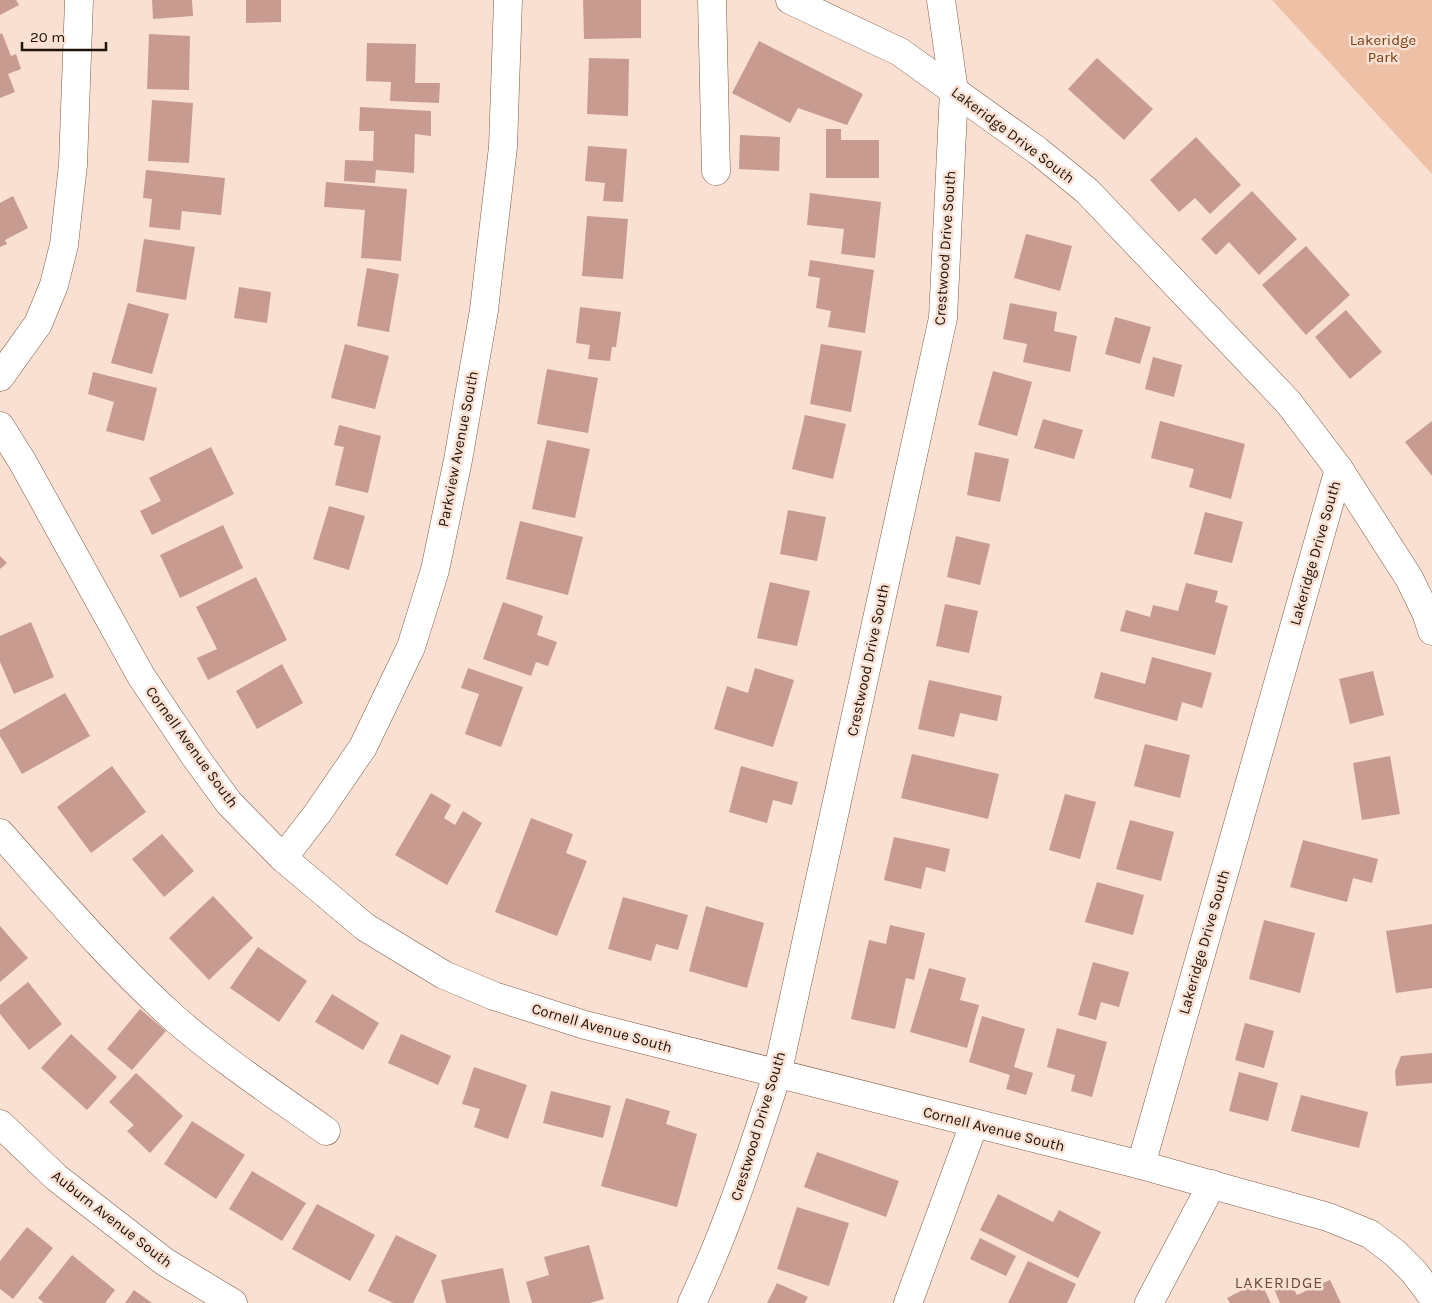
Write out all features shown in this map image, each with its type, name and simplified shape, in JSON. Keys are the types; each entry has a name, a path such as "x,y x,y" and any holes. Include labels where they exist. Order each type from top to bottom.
{"street":[{"path":"0,377 38,324 54,286 64,245 74,165 79,0"},
{"name":"Parkview Avenue South","path":"283,858 317,814 363,746 411,647 434,570 458,460 484,310 503,146 508,0"},
{"path":"712,0 716,171"},
{"name":"Lakeridge Drive South","path":"790,0 900,52 1038,151 1087,191 1288,402 1339,469 1141,1165"},
{"name":"Crestwood Drive South","path":"692,1303 714,1258 740,1188 777,1075 943,318 954,92 941,0"},
{"name":"Cornell Avenue South","path":"0,426 141,676 194,755 229,803 283,858 365,927 452,978 494,996 585,1025 777,1075 1141,1165 1328,1216 1370,1234 1395,1253 1423,1265 1432,1296"},
{"path":"1339,469 1409,578 1427,615 1432,631"},
{"path":"0,833 91,936 174,1017 225,1059 326,1131"},
{"name":"Auburn Avenue South","path":"0,1124 57,1178 165,1262 233,1303"},
{"path":"908,1303 974,1124"},
{"path":"1149,1303 1212,1184"}],"green space":[{"name":"Lakeridge Park","path":"1272,0 1432,0 1432,174"}],"building":[{"path":"0,0 16,0 19,5 0,15"},
{"path":"152,0 192,0 193,16 153,19"},
{"path":"246,0 281,0 281,22 246,23"},
{"path":"583,0 641,0 641,38 584,39"},
{"path":"2,33 11,56 16,54 21,69 8,74 15,92 0,98 0,34"},
{"path":"149,34 190,36 189,90 147,89"},
{"path":"759,41 863,94 847,125 798,108 790,123 732,93"},
{"path":"367,43 416,44 415,83 440,83 439,103 390,101 391,82 366,81"},
{"path":"589,58 629,59 628,116 587,114"},
{"path":"1097,58 1153,109 1124,140 1068,89"},
{"path":"152,100 193,103 189,163 148,161"},
{"path":"360,107 431,111 431,136 415,134 414,173 376,170 375,183 344,181 345,160 373,161 374,131 359,131"},
{"path":"826,129 841,129 841,140 879,140 879,178 826,178"},
{"path":"740,135 780,137 779,171 739,169"},
{"path":"1196,137 1241,185 1210,214 1195,198 1179,212 1150,180"},
{"path":"588,146 627,149 623,202 603,201 605,183 585,181"},
{"path":"146,170 225,178 221,215 182,211 180,230 149,227 152,199 143,198"},
{"path":"326,182 407,189 401,261 361,258 365,210 324,207"},
{"path":"1252,191 1297,239 1259,275 1229,242 1216,255 1201,239"},
{"path":"810,193 881,202 875,258 841,254 844,229 807,225"},
{"path":"13,196 28,228 5,240 7,244 0,247 0,203"},
{"path":"587,216 628,219 623,279 582,276"},
{"path":"1026,234 1072,246 1060,291 1014,278"},
{"path":"144,239 195,247 186,300 136,292"},
{"path":"1306,246 1350,295 1306,335 1262,285"},
{"path":"810,260 874,270 865,333 828,327 831,311 816,308 820,278 808,276"},
{"path":"367,268 399,274 389,332 357,326"},
{"path":"239,287 271,292 267,323 234,318"},
{"path":"128,303 169,314 152,374 111,363"},
{"path":"1010,303 1057,312 1054,331 1077,336 1070,372 1023,362 1027,344 1003,339"},
{"path":"580,307 621,312 616,347 612,347 610,361 588,359 590,345 576,343"},
{"path":"1346,310 1382,352 1350,379 1315,337"},
{"path":"1115,317 1151,327 1140,364 1105,354"},
{"path":"345,344 389,356 375,409 331,398"},
{"path":"821,344 862,351 851,412 810,404"},
{"path":"1153,357 1182,365 1174,397 1145,389"},
{"path":"547,369 598,378 588,433 537,424"},
{"path":"993,371 1032,382 1017,436 978,425"},
{"path":"93,372 157,388 144,441 106,431 114,402 88,394"},
{"path":"805,415 846,424 833,479 792,469"},
{"path":"1043,419 1083,430 1074,459 1034,448"},
{"path":"1160,421 1245,444 1231,499 1189,487 1194,469 1151,458"},
{"path":"1432,421 1432,476 1405,442"},
{"path":"339,425 381,436 368,493 335,485 344,447 334,445"},
{"path":"547,440 590,449 575,518 532,509"},
{"path":"211,447 234,494 152,535 140,511 161,501 149,478"},
{"path":"975,452 1009,459 1000,502 967,495"},
{"path":"329,506 365,516 349,570 313,559"},
{"path":"788,510 826,517 817,561 780,554"},
{"path":"1205,512 1243,522 1232,563 1194,554"},
{"path":"520,521 583,537 568,595 506,579"},
{"path":"223,525 243,568 180,598 160,555"},
{"path":"956,536 990,544 980,585 947,577"},
{"path":"0,556 7,563 0,569"},
{"path":"256,577 287,640 208,680 197,658 217,649 196,607"},
{"path":"770,582 810,591 797,646 757,638"},
{"path":"1186,583 1218,591 1215,602 1228,606 1215,655 1120,631 1126,610 1150,617 1153,605 1178,611"},
{"path":"503,602 543,616 537,635 557,642 548,666 536,662 531,676 483,659"},
{"path":"945,604 978,611 969,653 936,646"},
{"path":"31,622 54,677 14,694 0,662 0,636"},
{"path":"1152,657 1212,673 1202,708 1182,702 1177,721 1094,698 1101,672 1145,684"},
{"path":"282,664 303,703 257,729 236,691"},
{"path":"468,668 523,687 501,747 465,734 479,694 461,688"},
{"path":"755,668 794,680 773,747 714,729 727,686 748,693"},
{"path":"1373,671 1384,715 1350,724 1339,679"},
{"path":"929,680 1002,696 997,721 960,713 954,737 918,729"},
{"path":"65,693 90,736 22,774 0,736 0,730"},
{"path":"1145,744 1190,755 1180,798 1134,786"},
{"path":"912,754 999,774 988,819 901,798"},
{"path":"1390,756 1400,814 1362,820 1353,763"},
{"path":"112,766 146,812 91,853 57,807"},
{"path":"741,766 798,782 792,805 773,800 767,823 729,812"},
{"path":"431,793 451,805 444,818 455,825 463,811 482,823 447,885 395,855"},
{"path":"1065,794 1096,802 1080,859 1049,850"},
{"path":"531,818 573,834 566,853 587,861 557,936 495,912"},
{"path":"1130,820 1174,832 1161,881 1116,869"},
{"path":"162,834 194,871 164,897 132,859"},
{"path":"894,837 950,849 945,872 926,867 921,889 884,880"},
{"path":"1303,840 1378,859 1372,883 1353,878 1347,902 1290,887"},
{"path":"1097,882 1144,895 1133,935 1085,922"},
{"path":"213,896 253,938 209,980 169,938"},
{"path":"623,897 688,915 678,950 656,944 651,961 608,949"},
{"path":"706,906 764,923 747,988 689,971"},
{"path":"1264,920 1315,933 1300,993 1249,979"},
{"path":"1432,924 1432,988 1396,993 1386,931"},
{"path":"890,925 925,933 914,980 906,978 895,1029 851,1019 869,940 886,944"},
{"path":"0,926 28,958 0,982"},
{"path":"258,947 307,981 279,1022 230,988"},
{"path":"1093,962 1129,972 1119,1007 1101,1002 1096,1020 1078,1015"},
{"path":"929,968 966,978 960,1000 979,1005 967,1048 910,1032"},
{"path":"28,982 62,1024 29,1050 0,1014 0,1005"},
{"path":"332,994 379,1023 363,1050 315,1022"},
{"path":"140,1009 166,1031 132,1070 107,1049"},
{"path":"982,1016 1025,1029 1014,1067 1033,1073 1026,1095 1006,1089 1010,1075 969,1062"},
{"path":"1245,1023 1274,1031 1264,1068 1235,1060"},
{"path":"1057,1028 1107,1042 1092,1097 1071,1091 1075,1075 1047,1067"},
{"path":"71,1034 117,1077 87,1110 41,1068"},
{"path":"401,1034 451,1056 438,1085 388,1063"},
{"path":"1432,1053 1432,1083 1396,1086 1395,1071 1401,1056"},
{"path":"474,1067 527,1085 508,1139 474,1127 480,1109 462,1104"},
{"path":"1239,1072 1278,1083 1268,1121 1229,1111"},
{"path":"136,1073 183,1116 150,1153 127,1131 134,1125 109,1102"},
{"path":"551,1091 611,1106 603,1138 543,1123"},
{"path":"1301,1095 1368,1112 1359,1148 1291,1131"},
{"path":"626,1098 670,1111 666,1124 697,1134 677,1207 601,1186"},
{"path":"192,1121 245,1155 216,1199 164,1164"},
{"path":"817,1152 899,1181 886,1217 804,1187"},
{"path":"252,1171 306,1203 282,1241 229,1209"},
{"path":"998,1194 1053,1222 1059,1210 1101,1232 1078,1278 980,1230"},
{"path":"317,1204 375,1235 350,1281 292,1249"},
{"path":"797,1207 849,1223 829,1286 777,1269"},
{"path":"27,1227 53,1248 13,1299 0,1289 0,1261"},
{"path":"396,1235 437,1255 413,1303 393,1303 368,1291"},
{"path":"980,1238 1016,1256 1006,1276 970,1259"},
{"path":"589,1245 604,1299 590,1303 532,1303 526,1282 549,1275 544,1257"},
{"path":"72,1255 115,1290 105,1303 44,1303 38,1298"},
{"path":"1028,1261 1076,1284 1067,1303 1008,1303"},
{"path":"503,1268 510,1303 446,1303 441,1280"},
{"path":"1288,1277 1297,1295 1330,1280 1341,1303 1280,1303 1272,1284"},
{"path":"1260,1281 1271,1303 1230,1303 1227,1298"},
{"path":"777,1283 808,1297 805,1303 767,1303"},
{"path":"134,1290 152,1303 125,1303"}],"district":[{"name":"LAKERIDGE","path":"1279,1282"}]}
